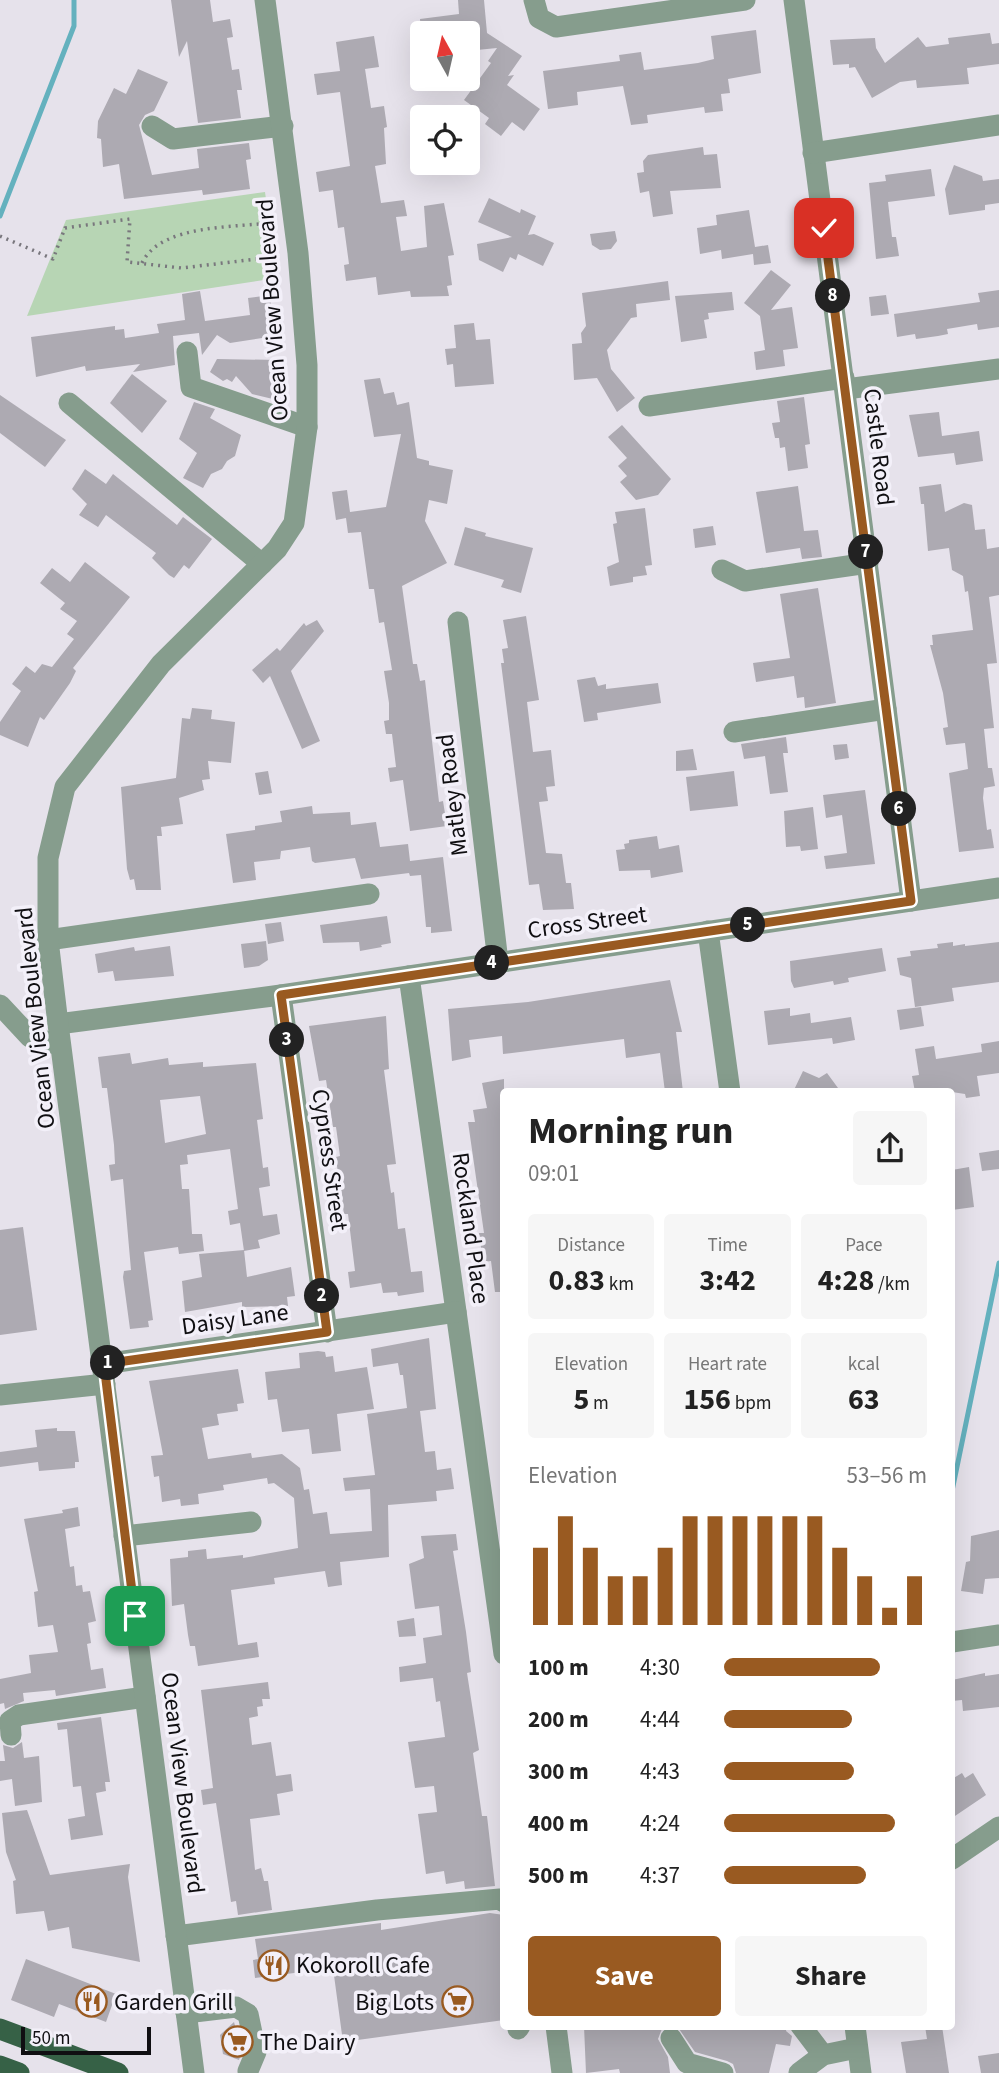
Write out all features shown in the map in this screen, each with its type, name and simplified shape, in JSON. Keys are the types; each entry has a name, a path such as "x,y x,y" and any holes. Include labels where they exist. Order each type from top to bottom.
{"main road":[{"path":"0,2029 118,2073"},
{"path":"0,2066 19,2073"}],"street":[{"name":"Ocean View Boulevard","path":"194,2073 59,1034 48,940 48,858 65,787 161,664 277,549 294,523 307,427 298,253 265,0"},
{"path":"534,0 539,18 556,27 572,27 745,0"},
{"name":"Castle Road","path":"794,0 911,901"},
{"path":"813,153 999,125"},
{"path":"152,126 173,139 282,126"},
{"path":"187,352 191,387 307,427"},
{"path":"649,406 845,383 999,369"},
{"path":"69,403 262,564"},
{"path":"722,570 746,582 868,564"},
{"name":"Matley Road","path":"458,622 498,962"},
{"path":"734,732 886,709"},
{"name":"Cross Street","path":"59,1034 281,995 999,888"},
{"path":"48,940 369,894"},
{"path":"708,931 729,1088"},
{"name":"Rockland Place","path":"409,976 500,1626"},
{"name":"Cypress Street","path":"281,995 327,1332"},
{"path":"0,1005 30,1037 59,1034"},
{"name":"Daisy Lane","path":"0,1395 327,1332 456,1312"},
{"path":"124,1536 251,1522"},
{"path":"955,1642 999,1635"},
{"path":"11,1735 10,1721 19,1715 145,1697"},
{"path":"955,1857 999,1827"},
{"path":"176,1936 377,1910 500,1899"},
{"path":"186,2013 236,2007 248,2014 256,2052 248,2071"},
{"path":"557,2030 562,2073"},
{"path":"804,2030 823,2055"},
{"path":"799,2073 823,2055 856,2037 861,2073"},
{"path":"671,2038 687,2063 723,2073"}],"path":[{"path":"0,236 53,259 65,228 130,219 127,262 182,268 298,253"},
{"path":"142,263 145,256 170,236 294,219"}],"green space":[{"path":"265,192 277,278 27,316 66,220"}],"building":[{"path":"171,0 210,0 213,22 230,19 233,37 227,38 232,70 239,69 242,90 237,90 241,118 198,123 187,41 179,57"},
{"path":"458,0 484,0 487,33 522,56 508,76 514,75 507,85 540,109 524,131 512,122 501,136 485,124 489,118 480,112 480,105 471,105 464,100 471,91 480,91 480,78 491,63 488,61 497,48 480,50 480,21 420,21 459,14"},
{"path":"756,30 761,73 728,79 730,93 721,94 723,111 705,113 704,107 647,115 648,123 631,125 623,86 577,92 578,105 548,109 543,71 620,61 619,55 641,52 644,70 698,63 714,59 711,36"},
{"path":"990,33 992,44 999,43 999,64 967,68 969,84 917,88 916,80 900,82 872,98 855,67 849,68 849,64 833,65 830,40 875,38 876,48 885,63 918,37 926,47 949,44 948,38"},
{"path":"374,36 379,67 365,69 371,108 384,106 387,127 384,128 386,164 375,166 381,203 404,200 407,216 396,217 401,251 427,247 424,206 444,203 454,255 448,256 452,285 447,286 449,296 411,297 410,291 378,295 376,277 346,281 344,265 349,264 344,227 338,228 333,190 319,192 316,172 350,166 340,92 317,95 314,74 340,71 336,42"},
{"path":"138,69 168,82 154,111 145,115 139,125 152,175 199,168 197,149 249,143 251,159 246,160 250,189 203,195 202,190 124,199 119,164 103,167 101,139 97,138 98,121 114,88 126,94"},
{"path":"703,147 704,155 717,154 721,188 670,191 673,214 653,217 649,191 640,193 637,173 644,172 643,161 648,155"},
{"path":"954,165 982,176 983,181 999,179 999,203 985,205 985,210 949,215 945,189"},
{"path":"931,169 935,196 888,202 892,237 896,237 899,256 876,259 869,183 886,181 885,175"},
{"path":"489,198 520,213 521,209 536,216 528,235 534,234 554,243 543,266 518,254 516,260 510,257 503,272 479,260 477,244 512,237 478,222"},
{"path":"749,210 755,247 768,245 771,263 754,265 753,254 722,259 721,250 700,254 697,228 717,225 716,215"},
{"path":"615,231 617,241 611,249 600,250 592,245 590,234"},
{"path":"771,270 791,285 771,310 792,307 798,348 783,350 785,366 756,370 754,352 765,350 760,316 744,303"},
{"path":"668,281 670,300 636,304 637,317 631,318 607,350 611,369 635,398 617,412 597,378 574,380 572,344 582,343 581,333 586,326 582,293"},
{"path":"999,290 999,327 978,330 977,324 947,329 948,334 938,336 916,339 915,334 897,337 894,314 980,302 978,293"},
{"path":"200,291 205,321 250,315 248,298 270,295 275,336 230,343 217,335 202,355 199,333 173,336 175,365 133,372 140,364 86,371 85,366 36,377 31,337 115,326 115,330 124,329 125,338 159,333 157,324 185,320 182,294"},
{"path":"732,292 734,310 708,313 709,319 704,320 707,338 681,342 675,296"},
{"path":"886,295 889,314 871,316 869,297"},
{"path":"474,323 476,340 490,339 494,384 455,387 453,364 447,365 445,349 456,348 454,325"},
{"path":"217,359 278,360 277,400 252,394 236,376 232,382 227,379 223,381 210,372"},
{"path":"132,374 167,401 142,433 110,403"},
{"path":"380,378 384,394 394,392 397,405 409,402 417,458 429,461 429,465 453,470 447,504 429,500 425,521 447,563 402,586 413,664 417,664 420,681 425,680 439,802 443,801 447,826 410,831 403,780 390,782 388,768 396,767 392,734 386,734 384,721 389,720 389,703 384,671 392,670 384,622 379,623 374,589 369,589 361,532 348,533 346,518 336,520 332,492 347,490 350,512 386,507 401,434 374,437 364,380"},
{"path":"0,395 66,440 45,467 0,433"},
{"path":"804,397 810,444 805,445 808,468 788,471 785,447 780,448 772,423 780,422 777,401"},
{"path":"194,402 215,409 210,418 241,435 235,456 227,461 222,469 211,474 203,488 183,478 197,453 179,439"},
{"path":"939,412 942,436 979,431 983,461 956,465 954,453 918,457 909,415"},
{"path":"622,425 671,479 658,495 636,500 620,482 627,476 618,466 627,458 608,437"},
{"path":"85,469 106,484 113,474 177,525 183,517 212,539 189,569 184,565 174,578 152,558 156,553 106,515 98,527 79,515 87,504 72,489"},
{"path":"941,484 945,512 964,503 972,505 975,530 985,529 987,549 999,547 999,595 989,597 997,663 987,664 994,728 984,729 988,768 992,768 995,786 984,788 983,798 987,830 991,829 994,848 959,852 949,773 968,769 965,743 946,745 943,728 948,727 943,693 930,645 933,645 932,635 973,630 968,591 965,592 963,576 952,570 949,548 928,551 924,504 921,504 919,487"},
{"path":"798,486 804,531 818,530 822,557 802,559 800,548 766,553 756,492"},
{"path":"645,508 652,565 645,566 647,575 633,577 633,582 610,586 607,567 619,562 613,524 617,523 615,512"},
{"path":"713,526 716,545 695,548 693,529"},
{"path":"465,527 486,533 485,536 533,548 521,593 501,587 504,580 454,565"},
{"path":"85,562 130,597 73,668 76,671 70,683 44,720 40,717 28,747 0,735 0,722 21,691 12,684 26,666 35,673 42,664 52,667 74,639 67,634 77,621 60,609 65,603 40,583 52,568 70,582"},
{"path":"818,588 836,703 805,708 804,697 797,698 794,676 756,682 753,663 790,658 780,594"},
{"path":"526,616 539,700 527,702 533,752 551,750 555,786 546,787 548,801 539,802 546,853 562,854 566,883 571,883 574,909 543,910 539,884 529,885 501,663 504,663 502,649 508,648 503,620"},
{"path":"317,620 324,631 291,671 320,741 302,749 270,676 263,683 252,670 277,648 280,651 304,623 306,626"},
{"path":"595,677 598,686 606,684 606,689 658,683 661,703 597,713 598,720 584,722 577,680"},
{"path":"192,708 212,710 211,719 235,722 231,763 208,761 210,779 202,780 204,790 179,798 183,824 161,827 162,836 157,836 161,890 136,890 134,879 130,880 127,869 121,787 176,778 182,718 190,719"},
{"path":"786,737 788,753 783,753 788,792 770,794 765,756 744,759 741,744"},
{"path":"847,744 849,758 835,760 833,745"},
{"path":"693,749 697,770 676,771 676,751"},
{"path":"268,771 272,793 259,795 255,773"},
{"path":"734,771 738,806 690,811 686,777"},
{"path":"865,790 875,864 826,869 824,856 847,853 842,815 826,818 823,795"},
{"path":"312,806 313,814 350,812 351,825 376,822 380,847 408,844 410,861 443,857 452,931 431,933 431,927 426,927 421,875 410,876 409,873 361,879 355,858 315,863 312,861 310,847 281,851 280,859 254,862 256,880 233,883 226,834 255,830 255,826 282,822 280,811"},
{"path":"813,807 818,849 801,851 800,846 786,847 784,811"},
{"path":"657,836 659,849 679,845 683,872 651,878 650,870 619,871 616,850 625,849 624,844 629,843 629,840"},
{"path":"387,916 391,943 381,945 382,947 360,951 359,942 323,943 320,925"},
{"path":"281,922 284,941 268,944 265,924"},
{"path":"266,941 268,960 259,966 244,968 241,944"},
{"path":"953,942 953,946 965,946 999,942 999,982 952,988 954,1001 915,1007 911,978 900,975 897,958 911,956 910,951 938,948 937,944"},
{"path":"170,946 174,976 115,981 113,971 98,973 95,954 134,947 135,951"},
{"path":"882,948 886,971 848,978 849,982 834,985 833,981 794,988 791,981 790,961"},
{"path":"670,980 682,1032 676,1032 683,1088 664,1088 660,1053 626,1058 624,1039 503,1054 502,1036 469,1040 471,1057 452,1061 448,1009 528,1002"},
{"path":"921,1007 924,1026 900,1030 897,1010"},
{"path":"790,1008 790,1016 810,1013 811,1023 851,1017 855,1040 833,1044 832,1038 768,1045 764,1011"},
{"path":"386,1016 389,1069 384,1070 396,1164 387,1165 391,1193 394,1192 398,1229 405,1228 411,1272 422,1271 424,1292 398,1296 397,1292 383,1293 381,1283 350,1288 348,1272 355,1271 348,1214 344,1214 338,1174 336,1157 340,1156 336,1127 333,1127 326,1080 319,1081 309,1026"},
{"path":"999,1041 999,1073 977,1076 980,1096 966,1098 965,1094 955,1092 955,1088 914,1088 912,1076 919,1075 915,1049 934,1046 936,1059 982,1052 981,1044"},
{"path":"130,1053 132,1064 168,1058 169,1065 203,1062 203,1067 256,1063 263,1119 257,1120 263,1168 268,1167 270,1186 259,1188 263,1216 277,1214 280,1234 258,1240 260,1248 244,1251 240,1223 230,1225 228,1211 238,1209 230,1149 187,1155 188,1164 180,1165 182,1189 189,1189 192,1234 202,1234 204,1251 179,1254 178,1247 144,1252 153,1320 148,1321 149,1327 130,1329 123,1277 124,1271 131,1270 123,1179 111,1181 109,1165 115,1164 114,1145 107,1088 102,1088 98,1057","holes":["200,1096 206,1134 165,1143 160,1100"]},
{"path":"803,1071 819,1078 827,1073 838,1088 795,1088"},
{"path":"504,1079 504,1088 500,1088 500,1292 495,1292 491,1261 483,1262 479,1233 484,1233 468,1122 475,1122 473,1110 487,1108 482,1083"},
{"path":"999,1150 999,1169 982,1171 979,1153"},
{"path":"969,1167 974,1207 955,1210 955,1169"},
{"path":"23,1227 37,1330 0,1335 0,1230"},
{"path":"244,1250 247,1277 291,1267 295,1296 287,1297 288,1306 242,1307 242,1302 185,1312 182,1281 202,1277 199,1254"},
{"path":"429,1338 436,1409 420,1411 425,1452 435,1451 437,1470 451,1468 454,1489 436,1491 437,1501 388,1505 389,1557 340,1562 342,1585 328,1587 325,1571 274,1578 275,1584 231,1590 238,1645 257,1642 259,1657 198,1666 195,1646 190,1646 184,1604 172,1606 170,1559 188,1557 188,1551 206,1549 207,1559 243,1555 243,1558 298,1548 294,1498 274,1483 268,1484 267,1478 223,1485 224,1490 198,1494 199,1504 181,1506 180,1499 162,1502 159,1476 154,1477 151,1456 163,1455 149,1381 238,1369 244,1403 237,1404 238,1411 217,1414 219,1425 202,1428 208,1459 251,1453 252,1458 282,1454 300,1468 304,1490 309,1489 313,1514 327,1512 330,1534 372,1531 370,1489 345,1491 343,1478 375,1475 367,1414 407,1408 403,1375 400,1375 398,1363 373,1367 371,1349"},
{"path":"325,1352 326,1357 333,1356 335,1372 367,1367 374,1409 337,1414 341,1451 312,1454 309,1429 282,1432 277,1399 268,1400 265,1372 300,1368 299,1353"},
{"path":"57,1428 57,1431 75,1431 79,1462 75,1462 75,1468 39,1471 38,1462 0,1467 0,1452 37,1447 35,1430"},
{"path":"78,1507 80,1526 65,1529 70,1567 74,1566 76,1586 82,1585 83,1592 90,1591 96,1621 88,1623 91,1643 87,1644 91,1670 103,1668 106,1688 56,1696 55,1690 23,1693 24,1701 5,1709 4,1703 0,1704 0,1679 31,1673 29,1655 58,1652 53,1625 38,1627 34,1592 38,1591 24,1519 63,1513 62,1510"},
{"path":"999,1530 999,1578 985,1579 983,1594 961,1591 966,1562 970,1561 971,1536"},
{"path":"456,1534 458,1550 453,1551 466,1632 471,1672 467,1673 479,1750 473,1753 482,1816 487,1816 495,1886 465,1889 464,1881 446,1884 444,1871 426,1874 418,1814 437,1812 434,1786 415,1788 408,1742 445,1737 440,1701 436,1702 433,1678 400,1682 399,1667 426,1663 423,1638 442,1635 439,1606 415,1609 409,1564 424,1558 421,1536"},
{"path":"414,1618 416,1636 399,1637 397,1621"},
{"path":"985,1673 985,1676 999,1674 999,1707 963,1711 962,1700 955,1701 955,1679"},
{"path":"268,1682 270,1699 262,1699 263,1706 257,1707 258,1716 249,1718 252,1745 271,1742 276,1776 291,1774 293,1791 277,1794 280,1815 250,1819 255,1870 261,1868 264,1881 268,1881 272,1910 238,1915 236,1901 231,1902 216,1803 203,1805 201,1790 213,1788 201,1690"},
{"path":"101,1717 110,1782 105,1782 106,1791 96,1793 103,1835 71,1840 68,1819 85,1816 81,1786 73,1787 67,1729 58,1730 57,1723"},
{"path":"22,1742 24,1758 39,1756 42,1802 15,1806 12,1779 0,1781 0,1761 5,1761 3,1745 13,1748"},
{"path":"962,1773 965,1778 973,1773 986,1795 955,1816 955,1777"},
{"path":"27,1810 50,1875 130,1864 128,1877 140,1962 72,1948 69,1927 48,1931 44,1911 16,1914 13,1881 16,1880 6,1852 2,1813"},
{"path":"490,1913 500,1914 500,2021 343,2042 333,1968 255,1978 253,1960 258,1959 255,1939 381,1923 381,1930"},
{"path":"26,1959 116,1994 106,2022 59,2004 54,2017 11,2000"},
{"path":"234,2022 242,2051 239,2060 223,2054 220,2035"},
{"path":"584,2030 661,2030 658,2039 668,2057 670,2073 620,2073 619,2069 586,2073"},
{"path":"680,2030 786,2030 792,2036 790,2046 776,2044 769,2073 736,2073 733,2064 695,2052"},
{"path":"926,2030 943,2030 949,2073 906,2073 901,2042 927,2039"},
{"path":"999,2053 999,2073 981,2073 978,2056"}],"waterway":[{"path":"0,216 74,26 74,0"},
{"path":"955,1476 999,1263"}],"place":[{"name":"Kokoroll Cafe","path":"273,1965"},
{"name":"Garden Grill","path":"91,2002"},
{"name":"Big Lots","path":"457,2002"},
{"name":"The Dairy","path":"237,2042"}],"route":[{"path":"135,1616 104,1364 327,1332 281,995 911,901 824,228"}]}
